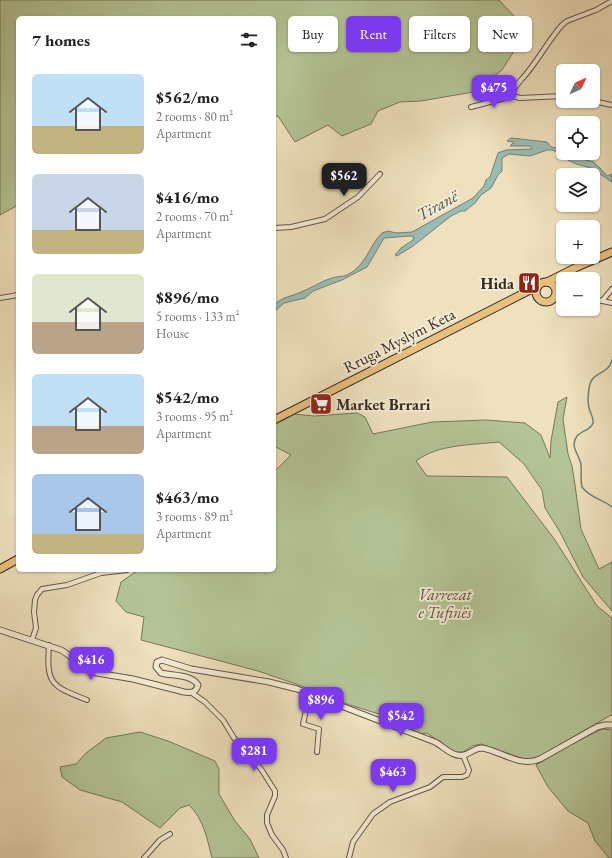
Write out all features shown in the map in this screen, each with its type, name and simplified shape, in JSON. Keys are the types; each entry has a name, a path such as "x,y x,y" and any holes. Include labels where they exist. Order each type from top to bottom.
{"main road":[{"path":"538,298 536,291 541,283 547,282 612,252"},
{"path":"571,272 577,267"},
{"path":"547,282 553,285 556,290"},
{"name":"Rruga Myslym Keta","path":"276,419 538,286"},
{"path":"522,294 530,295 545,302 556,295"},
{"path":"0,569 16,560"}],"street":[{"path":"513,96 512,92 514,88 531,70 562,24 596,10 612,1"},
{"path":"471,107 513,96 520,98 556,96"},
{"path":"600,102 612,105"},
{"path":"276,228 310,223 325,219 358,197 380,174"},
{"path":"612,289 602,301 612,303"},
{"path":"0,298 16,295"},
{"path":"32,640 36,628 35,600 42,589 67,584 101,573 110,572"},
{"path":"0,630 49,645 67,653 80,665 91,672 133,679 192,693 205,702 223,720 234,738 261,769 275,791 275,796 267,815 267,823 272,835 283,850 286,858"},
{"path":"49,645 48,668 52,682 62,690 87,700"},
{"path":"192,693 198,685 195,681 188,678 158,672 156,667 157,662 162,660 191,669 283,685 310,693 435,742 455,755 463,755 473,750 482,748 531,762 597,727 605,724 612,725"},
{"path":"310,693 303,724 319,729 317,752"},
{"path":"349,858 355,839 374,814 385,805 430,787 443,776 462,777 467,775 469,770 463,755"},
{"path":"144,858 160,840 170,834"}],"green space":[{"path":"0,0 499,0 514,16 478,16 478,52 514,52 502,70 473,92 421,101 400,102 378,111 371,124 342,136 328,125 295,142 278,116 276,116 276,16 16,16 16,206 0,215"},
{"name":"Varrezat e Tufinës","path":"567,397 563,419 568,454 572,466 581,529 599,569 612,562 612,611 583,577 560,532 545,508 542,490 524,464 499,442 445,448 425,455 416,461 427,476 507,477 555,540 597,606 612,618 612,716 611,715 535,759 529,760 519,758 481,744 472,746 463,752 454,752 427,733 420,734 395,719 350,705 258,671 141,640 144,617 126,612 116,601 121,582 135,572 276,572 276,470 291,455 276,447 276,424 294,414 314,416 357,413 365,417 373,434 432,422 486,420 525,423 541,435 550,458 551,441 558,402"},
{"path":"602,729 612,730 612,858 609,858 595,841 588,823 568,811 548,787 536,765 568,746"},
{"path":"140,732 168,741 215,761 219,769 219,794 235,821 250,839 259,858 212,858 202,823 189,805 180,808 160,828 122,802 80,790 62,777 60,767 76,764 86,753 106,738"}],"water":[{"path":"511,138 547,142 551,147 556,148 556,152 547,150 530,156 509,154 502,158 502,171 491,188 481,195 475,203 465,211 461,211 451,216 413,246 397,256 395,255 401,248 413,240 414,237 384,238 367,267 342,280 313,291 305,298 284,303 276,310 276,304 284,298 328,279 345,276 353,271 363,261 382,233 388,231 396,233 412,232 473,198 484,186 486,180 490,177 498,153 506,150 532,149 530,146 510,146 514,142 507,141"},
{"path":"568,160 586,160 594,162 600,168 591,168"},
{"path":"600,168 607,176 612,174 612,182 600,174"}],"waterway":[{"path":"612,360 608,368 594,377 590,384 588,401 593,423 590,427 577,436 574,444 581,465 582,487 589,494 612,507"}],"place":[{"name":"Hida","path":"529,283"},
{"name":"Market Brrari","path":"321,404"}],"water label":[{"name":"Tiranë","path":"437,205"}]}
